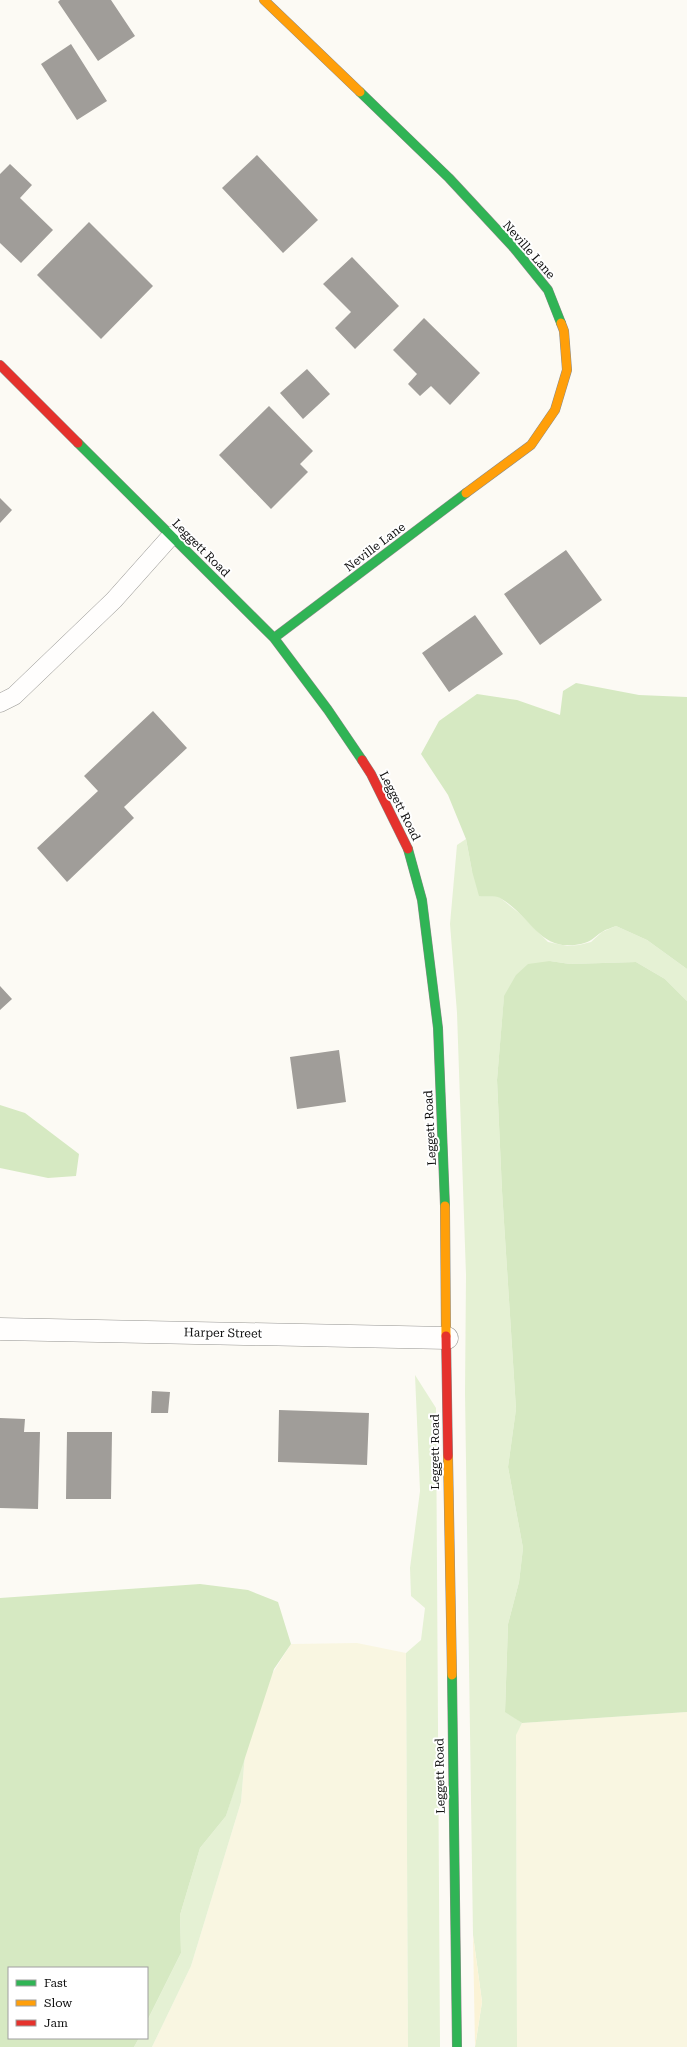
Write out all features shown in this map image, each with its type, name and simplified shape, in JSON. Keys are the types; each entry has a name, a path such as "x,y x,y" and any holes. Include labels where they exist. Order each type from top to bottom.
{"street":[{"name":"Neville Lane","path":"264,0 449,178 548,290 564,331 567,370 554,410 531,445 274,638"},
{"name":"Leggett Road","path":"0,365 79,446 274,638 328,710 371,774 406,842 422,900 430,953 438,1028 444,1167 457,2047"},
{"name":"Harper Street","path":"0,1329 447,1338"}],"lane":[{"path":"0,703 14,696 114,600 171,536"}],"shaded area":[{"path":"357,1643 406,1653 408,2047 152,2047 191,1966 241,1802 245,1754 272,1674 291,1644"},
{"path":"687,1712 687,2047 517,2047 516,1734 522,1723"}],"green space":[{"path":"576,683 639,695 687,697 687,969 647,940 616,926 604,931 590,941 581,944 567,945 555,943 536,931 511,905 500,898 479,896 472,871 466,839 448,795 421,754 439,721 477,694 517,700 560,715 563,691"},
{"path":"466,839 472,871 499,897 519,913 548,942 567,946 579,945 591,942 602,932 616,926 647,940 687,969 687,1001 665,979 636,962 570,964 550,961 504,997 497,1080 502,1191 516,1409 508,1467 523,1548 519,1582 508,1624 505,1711 522,1723 516,1735 517,2047 475,2047 482,2002 473,1935 465,1393 466,1275 457,1013 450,924 457,845"},
{"path":"550,961 570,964 636,962 665,979 687,1001 687,1712 522,1723 505,1712 508,1624 519,1582 523,1548 508,1467 516,1409 502,1191 497,1080 504,996 516,975 528,964"},
{"path":"0,1105 25,1113 79,1154 76,1176 48,1178 0,1168"},
{"path":"415,1375 436,1408 440,2047 408,2047 406,1653 421,1640 425,1608 411,1596 410,1568 420,1491"},
{"path":"200,1584 248,1590 278,1602 291,1644 274,1669 226,1816 200,1848 180,1915 181,1953 148,2019 148,1967 8,1967 8,2039 138,2039 134,2047 0,2047 0,1598"},
{"path":"245,1754 241,1802 191,1966 152,2047 134,2047 138,2039 148,2039 148,2019 181,1953 180,1915 200,1848 226,1816"}],"sand":[{"path":"473,1935 482,2002 475,2047"}],"building":[{"path":"60,0 111,0 135,36 98,61 58,2"},
{"path":"71,44 107,101 77,120 41,64"},
{"path":"257,155 318,220 283,253 222,188"},
{"path":"10,164 32,185 20,198 53,230 21,263 0,243 0,174"},
{"path":"89,222 153,286 101,339 37,275"},
{"path":"352,257 399,306 355,349 335,328 351,312 323,284"},
{"path":"424,318 480,373 450,405 431,386 420,396 408,384 417,374 393,350"},
{"path":"307,369 330,394 303,419 280,393"},
{"path":"269,406 313,451 300,464 308,472 271,509 219,455"},
{"path":"0,498 12,510 0,523"},
{"path":"566,550 602,600 540,645 504,594"},
{"path":"475,615 503,654 449,692 422,653"},
{"path":"153,711 187,748 124,807 134,818 67,882 37,848 98,791 84,776"},
{"path":"0,986 12,999 0,1010"},
{"path":"339,1050 346,1102 297,1109 290,1057"},
{"path":"152,1391 170,1392 168,1413 151,1413"},
{"path":"279,1410 369,1413 367,1465 278,1462"},
{"path":"0,1418 25,1419 24,1432 40,1432 38,1509 0,1508"},
{"path":"67,1432 112,1432 111,1499 66,1499"}],"traffic: fast":[{"path":"360,92 449,178 514,248 548,290 561,323"},
{"path":"78,443 274,638 328,710 362,760"},
{"path":"274,638 466,493"},
{"path":"408,849 422,900 438,1028 445,1206"},
{"path":"452,1675 457,2047"}],"traffic: slow":[{"path":"264,0 360,92"},
{"path":"466,493 531,445 555,410 567,370 564,331 561,323"},
{"path":"445,1206 446,1336"},
{"path":"448,1456 452,1675"}],"traffic: jam":[{"path":"0,365 78,443"},
{"path":"362,760 371,774 408,849"},
{"path":"446,1336 448,1456"}]}
